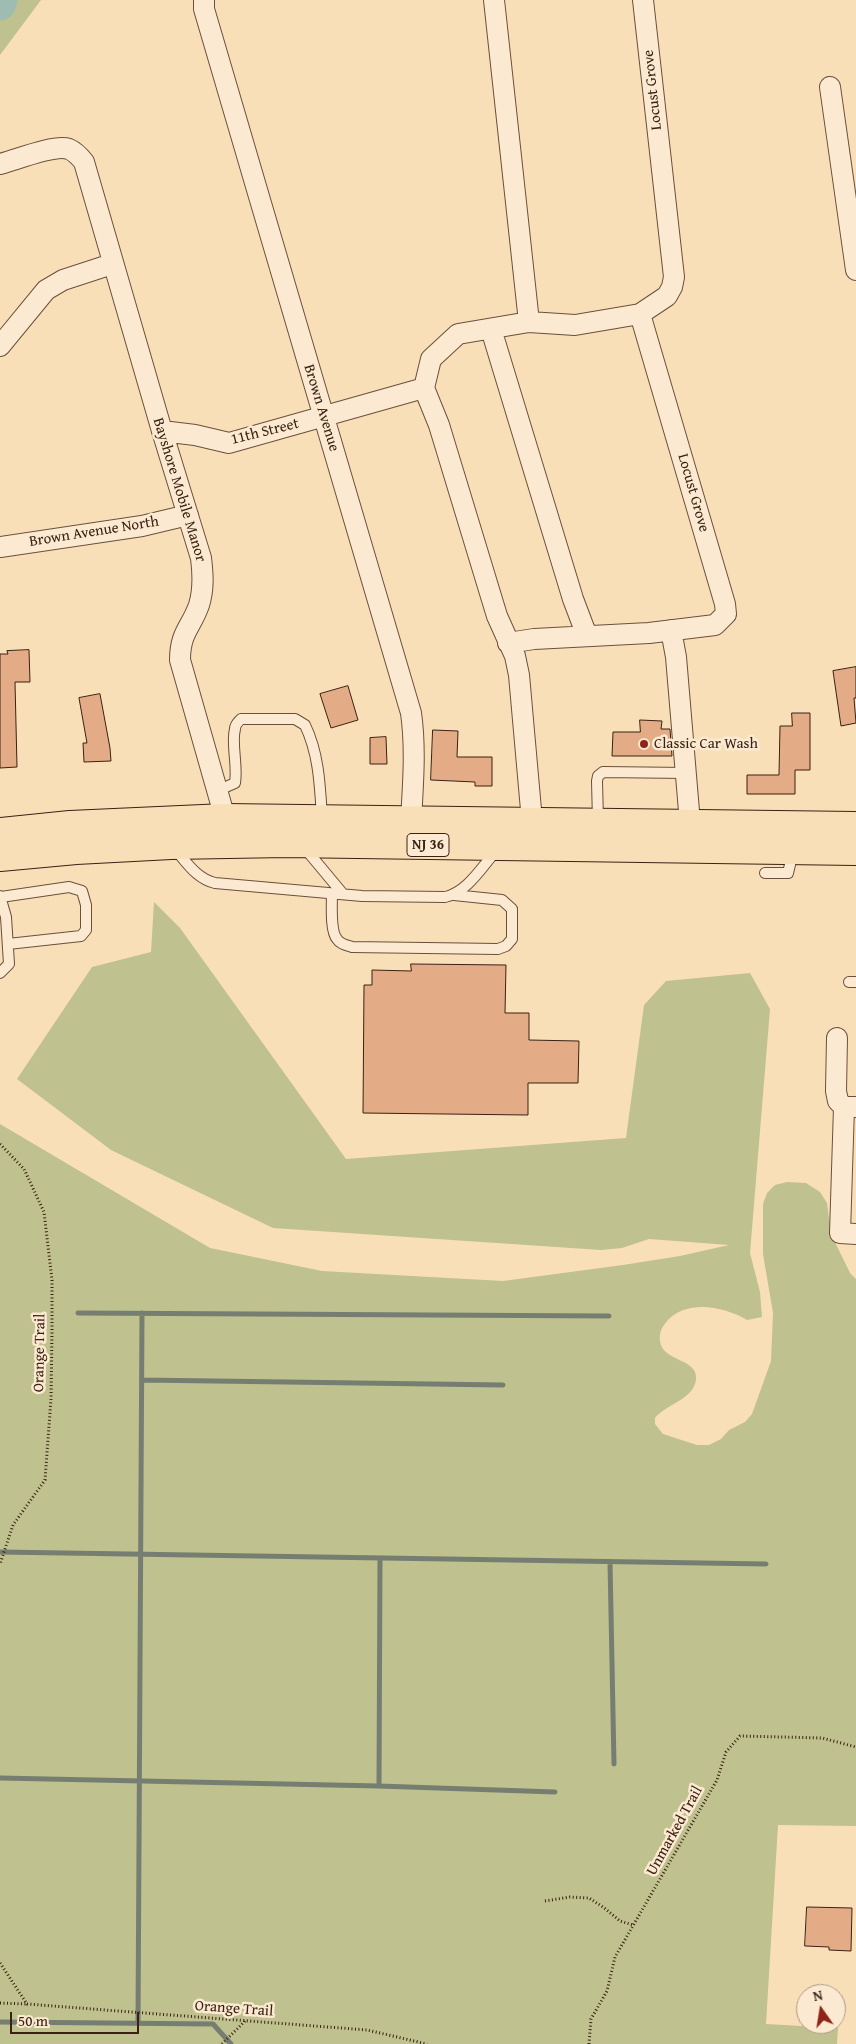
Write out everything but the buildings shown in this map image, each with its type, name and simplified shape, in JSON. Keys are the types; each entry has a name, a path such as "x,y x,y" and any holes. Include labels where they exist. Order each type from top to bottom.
{"highway":[{"name":"NJ 36","path":"0,832 70,825 225,818 856,826"},
{"name":"NJ 36","path":"0,857 76,850 172,845 301,844 856,851"}],"street":[{"name":"Brown Avenue","path":"204,0 204,9 248,164 411,713 413,727 411,820"},
{"path":"494,0 529,322"},
{"name":"Locust Grove","path":"424,388 431,358 458,334 529,322 575,325 640,314 667,296 672,287 674,276 643,0"},
{"path":"830,88 853,218 856,270"},
{"name":"Bayshore Mobile Manor","path":"0,164 58,148 68,149 76,153 84,162 112,264 201,558 204,575 199,604 184,633 180,646 180,660 219,790 225,818"},
{"path":"0,346 46,290 54,284 112,264"},
{"name":"Locust Grove","path":"508,643 715,625 726,614 725,604 640,314"},
{"path":"492,329 573,599 587,636"},
{"name":"11th Street","path":"162,431 195,435 229,443 424,388"},
{"path":"424,388 439,425 497,616 515,656 519,675 532,821"},
{"name":"Brown Avenue North","path":"0,547 142,526 188,515"},
{"path":"671,630 676,657 690,823"},
{"path":"837,1038 836,1091 838,1101 850,1107 848,1234"}],"lane":[{"path":"219,790 235,782 237,770 234,730 237,722 241,719 295,718 305,724 315,751 320,778 322,819"},
{"path":"598,822 597,781 598,776 603,772 686,773"},
{"path":"172,845 198,875 206,881 338,894 445,897 454,895 502,900 512,909 512,939 506,946 498,949 352,947 343,944 336,938 333,921 338,894 301,844"},
{"path":"454,895 464,888 500,846"},
{"path":"765,874 788,872 793,850"},
{"path":"0,973 9,964 6,917 0,897 69,887 82,891 86,905 86,930 80,936 8,944"}],"path":[{"name":"Orange Trail","path":"0,1144 24,1169 44,1212 52,1280 51,1399 45,1480 13,1525 0,1564"},
{"name":"Unmarked Trail","path":"589,2044 591,2019 607,1991 615,1957 716,1780 726,1752 740,1736 822,1738 856,1747"},
{"path":"545,1901 570,1897 589,1898 604,1907 620,1921 633,1925"},
{"path":"0,1963 28,2004"},
{"name":"Orange Trail","path":"0,2003 367,2030 427,2044"},
{"path":"222,2044 245,2021"}],"green space":[{"path":"0,0 41,0 0,55"},
{"path":"154,902 180,928 346,1159 626,1138 644,1005 666,981 750,973 770,1009 750,1253 760,1292 762,1317 747,1320 718,1309 696,1307 676,1313 668,1320 661,1332 660,1341 662,1348 692,1368 696,1380 694,1387 685,1397 655,1418 655,1424 663,1434 697,1445 709,1445 721,1439 729,1430 745,1422 752,1414 771,1361 773,1313 763,1254 763,1204 767,1193 775,1185 787,1182 806,1183 820,1192 827,1203 831,1234 850,1273 856,1279 856,1826 778,1825 766,2024 796,2026 796,2034 838,2034 837,2044 0,2044 0,1124 210,1248 322,1271 503,1281 680,1256 729,1245 649,1239 622,1248 601,1250 273,1228 111,1150 17,1079 92,967 151,952"}],"waterway":[{"path":"0,5 2,0"},
{"path":"78,1313 609,1316"},
{"path":"138,2023 142,1313"},
{"path":"142,1380 503,1385"},
{"path":"0,1552 766,1564"},
{"path":"379,1786 380,1558"},
{"path":"610,1562 614,1764"},
{"path":"0,1778 379,1786 555,1792"},
{"path":"0,2022 213,2024 231,2044"}],"place":[{"name":"Classic Car Wash","path":"644,744"}]}
